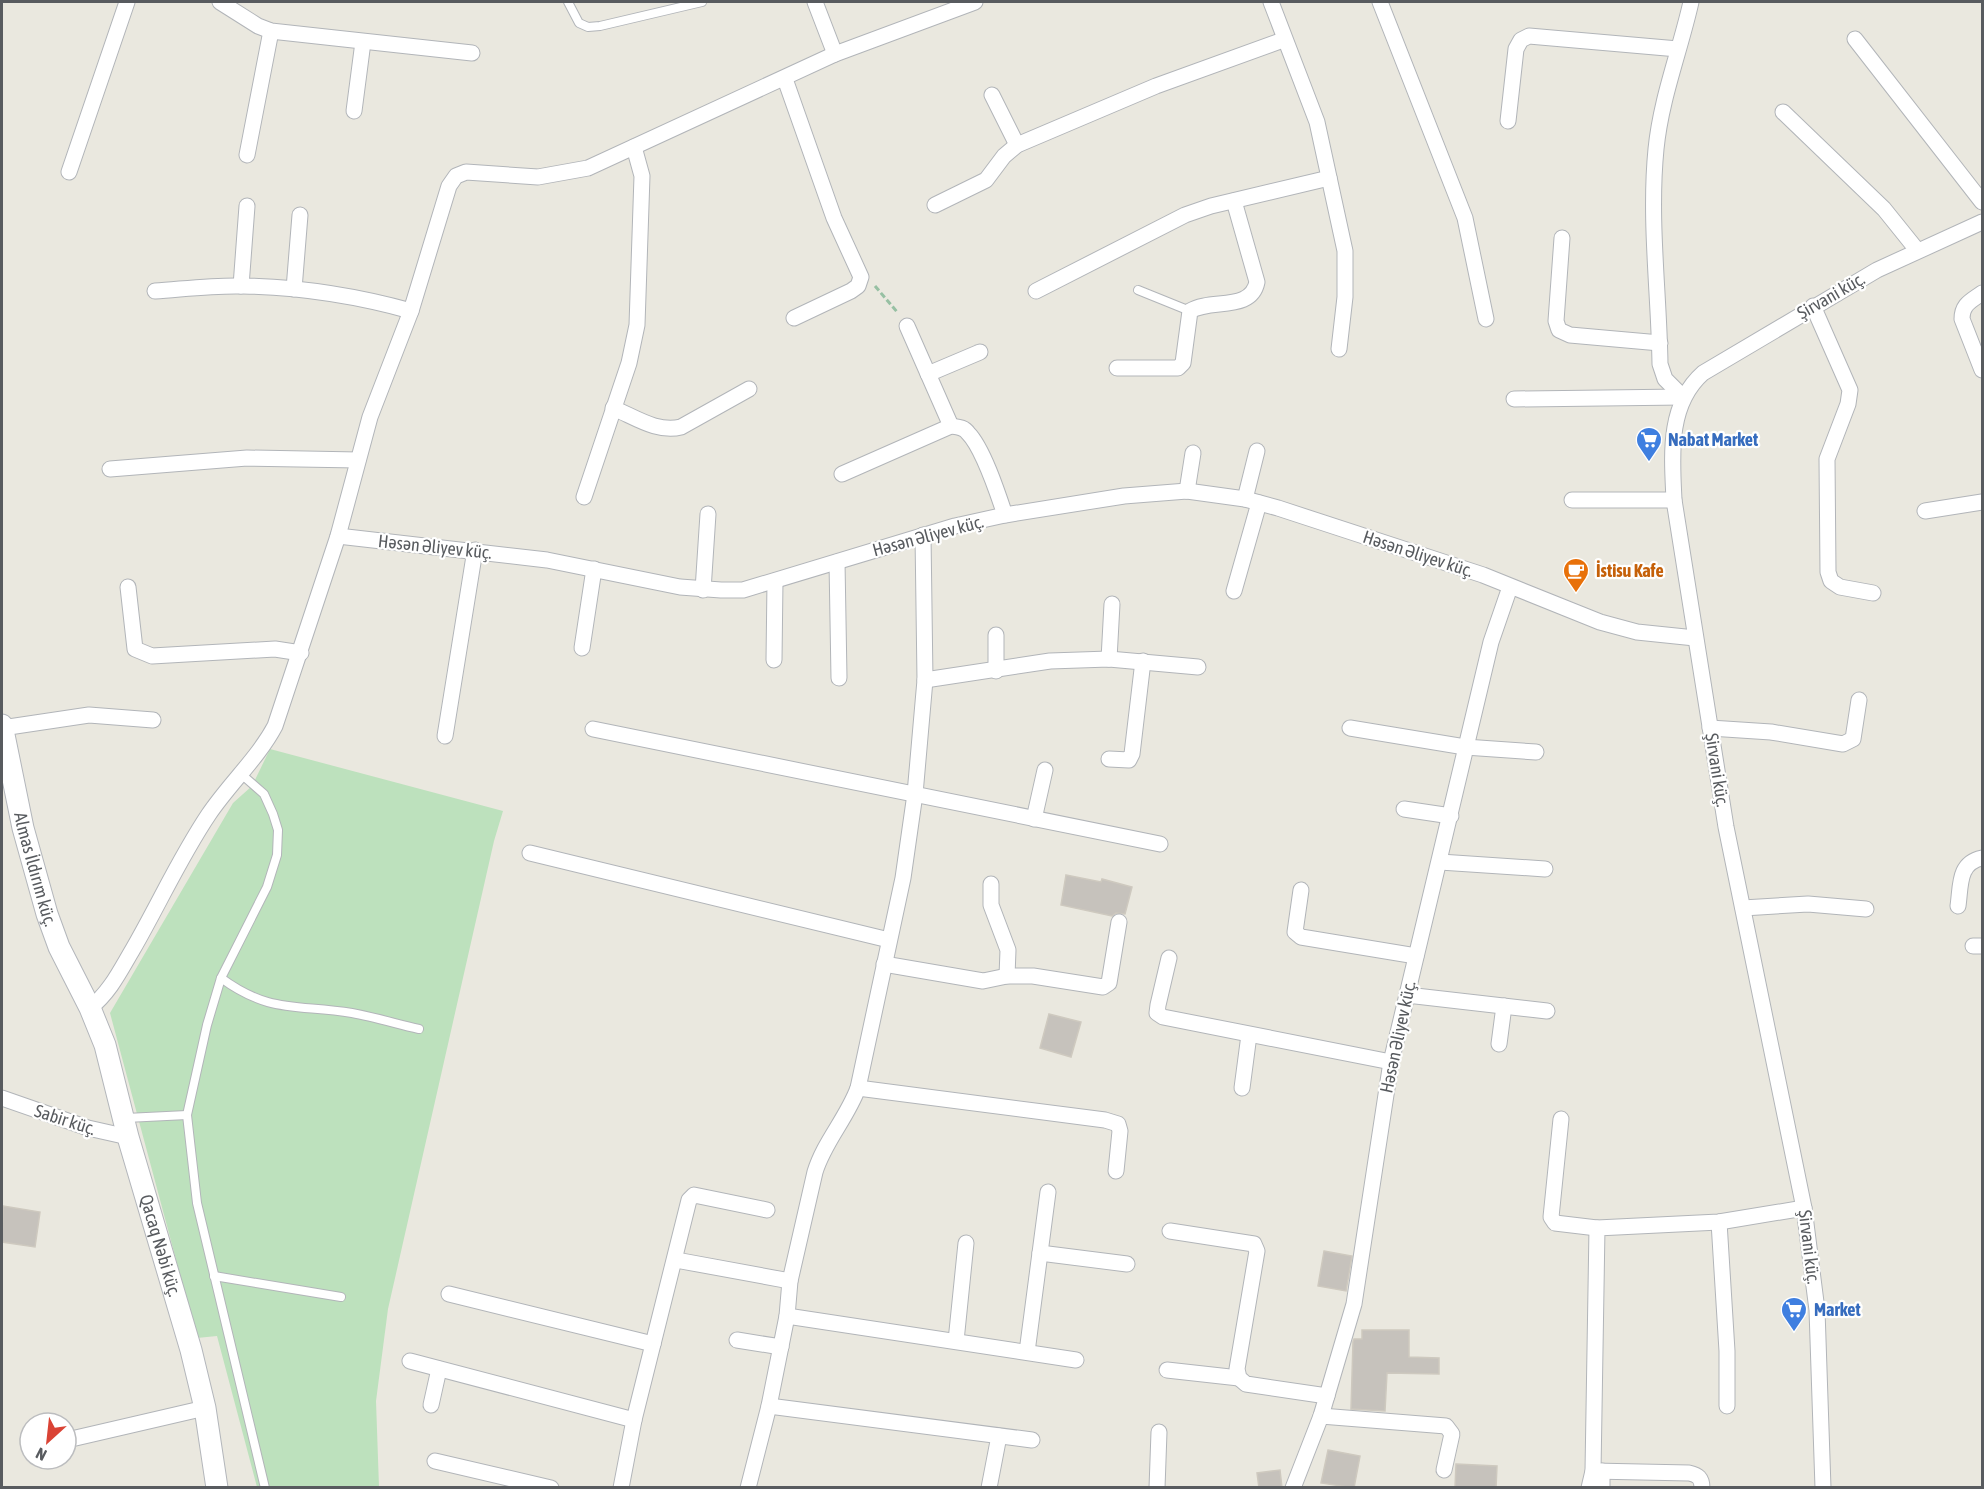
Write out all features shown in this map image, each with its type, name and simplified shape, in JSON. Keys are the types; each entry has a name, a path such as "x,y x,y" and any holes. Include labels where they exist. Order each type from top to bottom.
{"street":[{"path":"69,172 127,2"},
{"path":"220,2 258,26 271,31 472,53"},
{"path":"815,2 835,54"},
{"path":"90,1008 111,988 161,901 183,855 240,773 266,743 275,726 338,536 370,417 411,310 449,186 456,176 466,172 538,177 588,168 835,54 951,6 975,2"},
{"path":"1270,2 1317,122 1345,251 1346,297 1339,349"},
{"path":"1380,2 1466,218 1486,320"},
{"path":"1683,397 1662,374 1654,197 1656,148 1691,2"},
{"path":"247,154 271,31"},
{"path":"1508,121 1516,49 1521,40 1529,36 1678,49"},
{"path":"1855,39 1983,202"},
{"path":"935,205 986,180 1004,156 1017,144 1156,86 1283,40"},
{"path":"354,111 363,42"},
{"path":"785,79 834,218 861,277 858,286 851,291 795,318"},
{"path":"992,95 1017,144"},
{"path":"1783,112 1884,209 1917,250"},
{"path":"584,497 629,363 637,325 642,176 634,147"},
{"path":"1036,291 1185,216 1234,201 1329,178"},
{"path":"1117,368 1178,368 1183,363 1190,311 1199,306 1247,299 1255,293 1257,282 1234,201"},
{"path":"241,286 247,206"},
{"path":"294,289 300,215"},
{"name":"Şirvani küç.","path":"1823,1488 1816,1310 1804,1208 1726,827 1695,638 1674,500 1672,457 1676,422 1683,397 1692,382 1703,373 1813,306 1917,250 1983,222"},
{"path":"1562,238 1556,321 1559,330 1570,335 1660,343"},
{"path":"155,291 241,286 294,289 377,302 411,310"},
{"path":"1983,293 1962,310 1962,319 1983,370"},
{"path":"1813,306 1850,390 1848,404 1827,459 1828,572 1831,581 1840,587 1874,593"},
{"path":"907,326 951,426"},
{"path":"928,374 980,352"},
{"path":"613,408 658,428 669,430 681,427 749,389"},
{"path":"1514,399 1683,397"},
{"path":"842,474 951,426 961,427 969,433 995,486 1005,515"},
{"path":"1234,591 1252,501 1257,452"},
{"path":"1187,491 1193,453"},
{"path":"110,470 247,458 358,460"},
{"name":"Həsən Əliyev küç.","path":"338,536 548,560 703,590 743,590 923,535 1005,515 1124,496 1187,491 1252,501 1482,575 1600,622 1637,632 1695,638"},
{"path":"1572,500 1674,500"},
{"path":"1925,511 1983,502"},
{"path":"703,590 708,514"},
{"path":"748,1488 769,1406 787,1316 790,1281 819,1158 852,1104 858,1088 905,868 915,794 925,680 923,535"},
{"path":"445,736 475,550"},
{"path":"837,562 839,678"},
{"path":"582,648 594,569"},
{"path":"774,660 775,581"},
{"path":"128,587 135,649 152,656 274,649 301,652"},
{"name":"Həsən Əliyev küç.","path":"1293,1488 1321,1416 1354,1304 1391,1062 1451,816 1465,747 1499,612 1509,587"},
{"path":"1109,659 1112,604"},
{"path":"996,635 996,671"},
{"path":"925,680 1050,661 1109,659 1198,667"},
{"path":"1109,759 1129,760 1132,754 1143,661"},
{"path":"1710,728 1771,732 1843,744 1853,739 1859,700"},
{"path":"2,726 89,715 153,720"},
{"name":"Almas İldırım küç.","path":"2,726 24,828 47,914 59,947 90,1008"},
{"path":"1350,728 1465,747 1536,752"},
{"path":"593,729 1160,844"},
{"path":"1034,819 1046,770"},
{"path":"1404,809 1451,816"},
{"path":"530,853 889,940"},
{"path":"1958,906 1963,871 1968,863 1983,858"},
{"path":"1440,862 1545,869"},
{"path":"991,884 991,905 1008,950 1007,976"},
{"path":"1301,890 1295,932 1301,937 1416,956"},
{"path":"1743,908 1808,904 1866,909"},
{"path":"884,964 983,981 1007,976 1049,977 1103,987 1110,983 1119,922"},
{"path":"1169,958 1157,1013 1163,1017 1391,1062"},
{"path":"1407,995 1547,1011"},
{"path":"1499,1044 1504,1006"},
{"name":"Qacaq Nəbi küç.","path":"90,1008 105,1045 126,1127 191,1350 205,1408 217,1488"},
{"path":"1242,1088 1249,1035"},
{"path":"858,1088 1118,1124 1120,1131 1116,1171"},
{"name":"Sabir küç.","path":"2,1098 88,1128 126,1127"},
{"path":"1561,1119 1551,1217 1555,1223 1597,1228 1719,1222 1804,1208"},
{"path":"1027,1352 1048,1192"},
{"path":"621,1488 634,1420 676,1260 689,1200 694,1195 767,1210"},
{"path":"1719,1222 1727,1351 1727,1406"},
{"path":"1597,1228 1598,1471 1602,1488"},
{"path":"1170,1231 1254,1244 1257,1251 1237,1369 1239,1378"},
{"path":"956,1341 966,1243"},
{"path":"1040,1253 1127,1264"},
{"path":"676,1260 790,1281"},
{"path":"449,1294 653,1344"},
{"path":"787,1316 1076,1360"},
{"path":"737,1340 781,1347"},
{"path":"410,1361 634,1420"},
{"path":"431,1405 439,1369"},
{"path":"1167,1370 1239,1378 1246,1384 1327,1396"},
{"path":"769,1406 1032,1440"},
{"path":"78,1437 205,1408"},
{"path":"1321,1416 1446,1426 1452,1434 1444,1470"},
{"path":"1157,1488 1159,1432"},
{"path":"989,1488 999,1436"},
{"path":"435,1461 551,1488"},
{"path":"1589,1488 1598,1471"},
{"path":"1598,1471 1689,1473 1697,1475 1702,1481 1701,1488"}],"lane":[{"path":"568,2 579,23 588,27 702,2"},
{"path":"1138,290 1190,311"},
{"path":"240,773 264,794 278,830 277,855 267,887 221,978 207,1025 187,1115 197,1203 265,1488"},
{"path":"221,978 246,996 283,1007 352,1013 419,1029"},
{"path":"126,1127 187,1115"},
{"path":"214,1276 341,1297"}],"path":[{"path":"861,277 882,292 907,326"}],"green space":[{"path":"270,749 503,811 494,841 388,1309 376,1401 379,1487 257,1487 217,1336 197,1338 110,1013 233,803 252,786"}],"building":[{"path":"1066,875 1101,882 1102,879 1132,887 1125,914 1116,913 1112,916 1061,905"},
{"path":"1049,1014 1081,1022 1071,1057 1040,1048"},
{"path":"3,1206 40,1212 35,1247 2,1242"},
{"path":"1324,1251 1352,1256 1346,1291 1318,1286"},
{"path":"1362,1330 1409,1330 1409,1357 1439,1358 1439,1374 1387,1373 1385,1411 1351,1409 1353,1342 1354,1339 1362,1339"},
{"path":"1328,1450 1360,1456 1354,1488 1321,1483"},
{"path":"1456,1464 1497,1466 1496,1488 1455,1488"},
{"path":"1280,1470 1282,1488 1259,1488 1257,1473"}],"place":[{"name":"Nabat Market","path":"1649,463"},
{"name":"İstisu Kafe","path":"1576,594"},
{"name":"Market","path":"1794,1333"}]}
